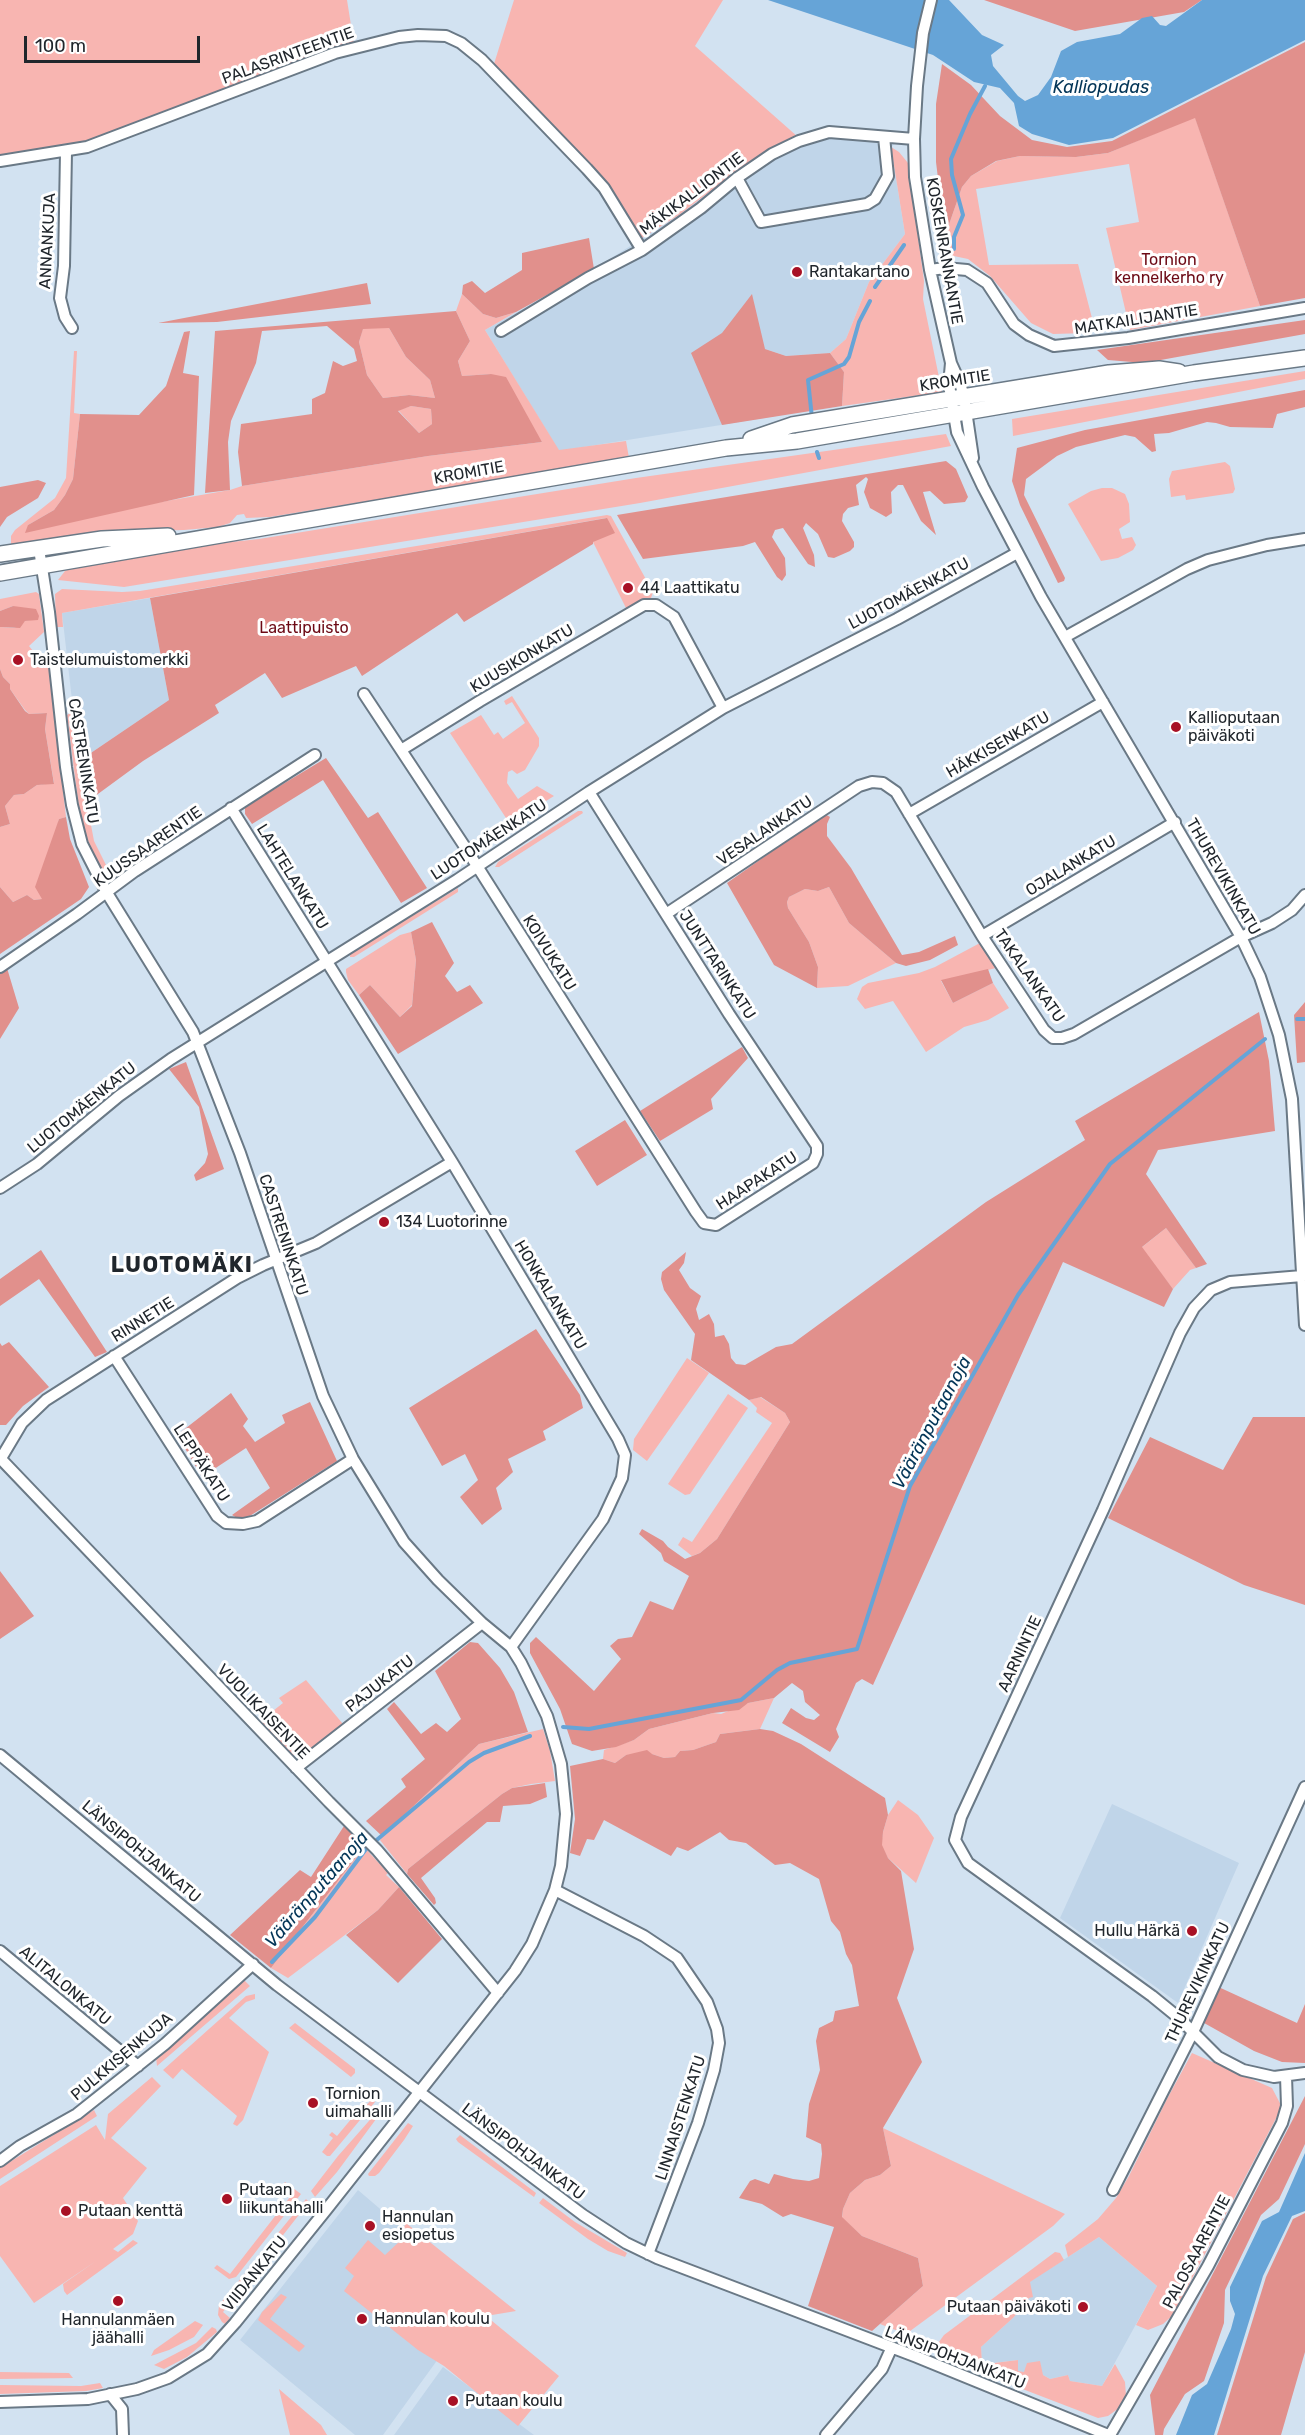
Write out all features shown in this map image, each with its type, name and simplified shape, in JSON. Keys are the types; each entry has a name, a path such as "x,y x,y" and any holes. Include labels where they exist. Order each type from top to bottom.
{"main road":[{"name":"KROMITIE","path":"0,573 726,448 797,441 1194,373 1305,358"},
{"name":"KROMITIE","path":"726,448 792,425 1109,373 1159,369 1194,373"},
{"name":"KROMITIE","path":"0,554 102,538 219,535"}],"street":[{"name":"KOSKENRANNANTIE","path":"931,0 923,33 917,86 914,139 915,177 930,270 951,363 949,386 957,398 960,414"},
{"name":"PALASRINTEENTIE","path":"0,161 66,152 100,142 335,53 399,37 446,36 461,43 482,60 604,188 642,250"},
{"name":"MÄKIKALLIONTIE","path":"501,331 588,278 642,250 772,154 814,134 829,132 914,139"},
{"path":"737,178 761,222 867,204 875,199 888,176 884,137"},
{"name":"ANNANKUJA","path":"66,152 64,266 60,298 64,317 72,328"},
{"name":"MATKAILIJANTIE","path":"930,270 945,268 967,270 987,283 1014,324 1029,335 1054,346 1128,338 1305,308"},
{"name":"THUREVIKINKATU","path":"960,414 957,432 982,487 1017,553 1241,937 1260,977 1286,1059 1292,1099 1305,1325"},
{"path":"1065,637 1187,569 1208,560 1267,545 1305,539"},
{"name":"CASTRENINKATU","path":"39,549 72,805 82,844 107,893 169,991 198,1043 240,1153 323,1396 353,1459 404,1542 426,1569 482,1623 511,1647 548,1716 563,1773 566,1814 561,1866 555,1890"},
{"name":"LUOTOMÄENKATU","path":"0,1188 46,1157 141,1079 477,867 723,708 897,619 1017,553"},
{"name":"KUUSIKONKATU","path":"401,750 644,605 661,607 675,617 723,708"},
{"name":"KOIVUKATU","path":"364,694 477,867 694,1209 709,1226"},
{"name":"HÄKKISENKATU","path":"909,814 1103,702"},
{"name":"KUUSSAARENTIE","path":"0,967 135,871 315,755"},
{"name":"VESALANKATU","path":"666,914 859,786 872,782 884,783"},
{"name":"TAKALANKATU","path":"884,783 896,792 982,936 1044,1030 1053,1038 1074,1034 1241,937"},
{"name":"JUNTTARINKATU","path":"590,792 666,914 817,1146 818,1154"},
{"name":"LAHTELANKATU","path":"231,808 326,962"},
{"name":"OJALANKATU","path":"982,936 1174,822"},
{"path":"1241,937 1272,923 1292,910 1305,895"},
{"name":"HONKALANKATU","path":"326,962 452,1162 618,1439 625,1455 622,1478 603,1519 511,1647"},
{"name":"HAAPAKATU","path":"709,1226 716,1225 813,1163 818,1154"},
{"name":"RINNETIE","path":"0,1459 22,1423 46,1400 237,1278 316,1243 452,1162"},
{"name":"AARNINTIE","path":"1193,2032 1152,1996 968,1863 955,1840 961,1817 1103,1510 1180,1333 1194,1308 1211,1290 1230,1282 1302,1276"},
{"name":"LEPPÄKATU","path":"114,1356 217,1516 226,1522 243,1524 257,1521 353,1459"},
{"name":"VUOLIKAISENTIE","path":"0,1459 365,1837 498,1993"},
{"name":"PAJUKATU","path":"296,1768 482,1623"},
{"name":"LÄNSIPOHJANKATU","path":"0,1755 277,1985 583,2215 626,2243 648,2254 957,2373 1109,2435"},
{"name":"THUREVIKINKATU","path":"1113,2190 1193,2032 1305,1786"},
{"name":"VIIDANKATU","path":"0,2402 65,2400 136,2389 168,2378 207,2354 235,2323 498,1993 532,1944 555,1890"},
{"name":"LINNAISTENKATU","path":"555,1890 644,1936 676,1958 707,2002 717,2029 718,2043 714,2070 701,2113 648,2254"},
{"name":"ALITALONKATU","path":"0,1951 138,2066"},
{"name":"PULKKISENKUJA","path":"0,2161 20,2146 77,2114 138,2066 253,1964"},
{"path":"1193,2032 1218,2057 1243,2070 1274,2077 1305,2073"},
{"name":"PALOSAARENTIE","path":"1109,2435 1208,2266 1282,2123 1287,2106 1286,2076"},
{"path":"826,2435 882,2369 891,2349"},
{"path":"110,2394 122,2409 123,2435"}],"shaded area":[{"path":"828,128 907,134 891,147 905,234 869,282 846,339 830,353 786,356 765,349 777,416 559,451 485,330 594,269 679,215 769,150 798,137"},
{"path":"150,598 169,700 79,761 62,613"},
{"path":"1112,1804 1239,1863 1178,2003 1060,1918"},
{"name":"Hannulan koulu","path":"358,2190 483,2297 383,2435 355,2435 240,2340"},
{"name":"Putaan päiväkoti","path":"1099,2237 1157,2286 1102,2386 1070,2381 1068,2375 1050,2379 1043,2375 1017,2371 1018,2360 982,2363 981,2347 1014,2317 1029,2298 1029,2282"},
{"name":"Putaan koulu","path":"443,2367 534,2435 394,2435"}],"green space":[{"path":"0,0 347,0 354,44 99,138 56,150 0,158"},
{"path":"514,0 723,0 695,46 798,137 769,150 679,215 642,238 604,186 493,67"},
{"path":"984,0 1202,0 1184,12 1075,31"},
{"path":"1305,42 1305,298 1260,306 1195,118 1108,153 1076,157 1020,156 996,161 971,176 962,187 945,236 936,162 936,104 942,64 971,85 1000,116 1032,140 1067,147 1112,141"},
{"name":"Tornion kennelkerho ry","path":"1195,117 1260,306 1130,330 1106,228 1139,222 1129,164 976,189 989,265 1078,264 1093,322 1088,333 1053,334 1031,323 990,276 968,259 949,255 945,236 962,187 971,176 997,161 1020,156 1076,157 1108,153"},
{"path":"891,147 899,152 908,163 924,281 923,299 942,392 842,406 844,372 830,353 846,339 869,282 905,234"},
{"path":"589,238 594,269 516,312 496,318 483,314 462,294 463,285 472,281 485,293 522,270 522,253"},
{"path":"367,283 371,304 217,322 158,323"},
{"path":"462,294 483,314 496,318 516,312 485,330 559,450 626,441 629,458 270,517 246,518 244,514 237,515 230,523 218,527 102,532 11,545 11,536 15,530 55,498 66,478 74,351 77,351 74,413 80,414 73,479 54,510 28,525 242,486 428,456 542,442 491,374 462,376 458,361 470,341 456,311"},
{"path":"752,294 765,349 786,356 830,353 844,372 842,406 722,425 691,353 722,333"},
{"path":"456,311 470,341 458,361 462,376 491,374 506,377 542,442 428,456 242,486 238,452 241,424 312,414 312,399 325,393 333,361 343,366 357,361 354,349 327,326 262,331 256,363 231,421 228,442 230,490 205,493 215,331","holes":["389,328 406,357 430,380 435,398 409,395 383,398 367,375 359,342 363,329","411,406 431,409 432,424 419,433 398,411"]},
{"path":"1305,320 1305,334 1144,363 1108,360 1097,350"},
{"path":"363,328 389,328 406,357 430,380 435,398 409,395 383,398 367,375 359,342"},
{"path":"190,331 183,373 199,376 194,495 25,533 28,525 54,510 73,479 80,414 139,415 166,386 184,332"},
{"path":"1305,371 1305,379 1013,436 1012,419"},
{"path":"1305,390 1305,407 1277,414 1273,428 1230,427 1207,422 1169,433 1154,434 1156,451 1152,452 1135,437 1125,435 1076,447 1057,456 1026,479 1024,495 1065,578 1064,581 1058,583 1020,505 1012,481 1017,448 1085,430"},
{"path":"411,406 431,409 432,424 419,433 398,410"},
{"path":"946,434 951,446 640,503 124,587 58,580 65,571 74,567 186,547 259,539 636,478"},
{"path":"946,461 956,469 968,497 965,502 944,504 930,491 923,492 936,535 921,521 903,485 898,485 891,492 892,513 886,517 870,508 864,492 868,479 866,477 856,485 859,505 848,508 843,514 842,521 854,542 854,547 850,551 834,558 828,557 818,534 806,523 803,528 814,555 815,567 808,564 783,528 775,530 772,537 785,558 786,575 782,581 777,577 755,542 743,546 643,559 617,515"},
{"path":"1225,462 1230,466 1235,489 1233,493 1186,500 1185,495 1171,497 1169,479 1172,471"},
{"path":"38,480 46,483 38,498 7,517 0,527 0,487"},
{"path":"1112,488 1125,494 1129,504 1130,522 1119,529 1122,539 1132,537 1136,545 1133,550 1118,558 1101,561 1068,504 1091,491"},
{"path":"611,516 653,592 651,598 626,608 593,542 606,518 62,613 63,627 56,627 55,594 62,589 140,591"},
{"name":"Laattipuisto","path":"607,518 615,533 593,542 464,622 457,613 362,676 356,666 282,698 265,673 215,705 219,713 143,761 87,802 79,761 169,700 150,598"},
{"path":"36,592 39,594 44,632 29,646 38,657 47,653 66,817 59,819 43,899 34,900 27,895 13,902 0,887 0,827 10,824 5,806 14,795 24,794 37,785 54,783 45,729 47,713 29,714 10,689 10,684 3,677 0,669 0,627 15,628 25,621 35,619 13,606 0,611 0,599"},
{"path":"13,606 36,609 38,620 25,621 20,628 0,627 0,611"},
{"path":"0,669 25,711 29,714 47,713 45,729 54,784 37,785 24,794 14,795 5,806 10,824 0,827"},
{"path":"512,696 539,738 539,746 525,770 517,774 512,770 508,772 507,783 518,799 537,786 554,796 514,821 508,821 450,733 481,715 494,735 498,732 503,739 525,723 512,702 506,705 504,701"},
{"path":"74,710 79,761 94,841 111,875 108,876 100,869 81,824 67,715"},
{"path":"326,758 368,818 378,812 427,888 401,903 323,780 252,824 245,814 245,807"},
{"path":"578,811 583,813 499,867 495,867 498,862"},
{"path":"825,814 830,817 827,824 827,836 851,868 902,955 919,952 955,936 958,945 930,960 906,966 896,963 849,923 829,887 818,891 805,889 789,897 787,902 788,908 809,942 818,967 817,988 774,965 727,883"},
{"path":"66,817 70,839 89,887 81,899 0,954 0,887 13,902 27,895 34,900 42,899 35,887 59,819"},
{"path":"829,887 849,923 896,963 848,986 817,988 818,967 809,942 788,908 787,902 789,897 805,889 818,891"},
{"path":"458,888 458,892 354,957 350,957 350,954"},
{"path":"432,922 454,963 445,976 457,992 470,985 483,1003 398,1054 359,995 370,985 400,1017 412,1006 416,960 411,932"},
{"path":"411,932 416,960 412,1005 400,1017 370,985 359,995 348,980 346,969 400,935"},
{"path":"980,943 996,968 941,981 953,1003 993,983 1009,1008 988,1020 964,1027 926,1052 893,1001 865,1009 857,999 862,987 868,983 919,973"},
{"path":"7,968 19,1008 0,1039 0,973"},
{"path":"988,969 993,983 953,1003 941,980"},
{"path":"1305,1002 1305,1062 1297,1063 1294,1015"},
{"path":"1259,1012 1269,1061 1275,1131 1158,1150 1146,1174 1207,1264 1196,1268 1166,1228 1142,1247 1173,1289 1164,1307 1063,1262 873,1685 862,1679 856,1683 836,1729 839,1737 830,1752 782,1723 791,1708 806,1718 814,1720 820,1715 805,1702 803,1691 792,1683 774,1698 748,1703 739,1710 713,1713 649,1729 634,1740 616,1747 592,1751 572,1744 560,1709 530,1653 530,1643 536,1637 594,1691 621,1659 610,1646 618,1639 632,1637 650,1601 673,1610 689,1576 664,1561 661,1553 639,1534 642,1529 663,1541 685,1559 700,1553 717,1539 790,1422 785,1413 761,1397 749,1400 691,1360 695,1334 664,1290 662,1272 686,1252 684,1263 679,1270 690,1288 701,1296 696,1309 699,1320 709,1314 714,1324 715,1337 724,1335 729,1344 731,1358 736,1364 745,1365 776,1347 792,1344 986,1202 1085,1140 1075,1121"},
{"path":"742,1047 748,1058 711,1099 713,1109 660,1141 640,1111"},
{"path":"186,1062 224,1169 196,1181 194,1175 205,1163 208,1154 199,1107 169,1069"},
{"path":"625,1120 647,1155 597,1186 575,1151"},
{"path":"1166,1228 1196,1268 1190,1270 1173,1289 1141,1248"},
{"path":"41,1250 107,1352 95,1357 39,1279 0,1306 0,1279"},
{"path":"536,1329 580,1395 583,1408 543,1431 546,1440 508,1459 513,1472 496,1488 502,1509 482,1525 460,1497 478,1480 465,1454 442,1466 409,1408"},
{"path":"9,1342 49,1387 23,1406 6,1425 0,1425 0,1343 2,1346"},
{"path":"687,1358 709,1373 647,1461 633,1450 634,1439"},
{"path":"231,1393 248,1419 243,1426 255,1442 285,1423 282,1415 310,1402 337,1461 245,1519 232,1515 270,1488 246,1448 202,1477 177,1435"},
{"path":"728,1394 748,1408 690,1494 685,1495 668,1484"},
{"path":"760,1397 785,1413 790,1422 717,1539 700,1553 692,1556 678,1545 683,1537 692,1542 772,1423 756,1412 757,1408 749,1400"},
{"path":"1253,1417 1305,1417 1305,1605 1244,1585 1108,1518 1150,1437 1223,1470"},
{"path":"0,1571 34,1616 0,1639"},
{"path":"470,1642 478,1643 500,1668 514,1692 528,1732 479,1744 382,1836 366,1821 406,1787 401,1779 425,1759 387,1709 394,1702 421,1734 436,1723 447,1732 461,1719 435,1671"},
{"path":"306,1680 343,1724 306,1752 291,1756 259,1722 283,1703 279,1698"},
{"path":"774,1698 760,1729 720,1734 716,1742 693,1750 680,1751 675,1757 664,1758 652,1754 626,1755 615,1763 603,1759 604,1750 634,1740 649,1729 713,1713 721,1714 748,1703"},
{"path":"543,1729 550,1751 555,1781 512,1788 502,1794 408,1869 407,1874 380,1840 382,1836 479,1744"},
{"path":"760,1729 773,1731 801,1744 885,1798 888,1815 882,1845 888,1858 901,1871 914,1949 897,1998 922,2062 883,2128 891,2166 880,2175 865,2180 850,2193 842,2217 862,2236 918,2258 923,2286 872,2331 808,2306 834,2227 791,2214 783,2217 762,2204 739,2198 750,2181 755,2179 769,2184 774,2174 809,2181 819,2178 821,2144 806,2137 809,2104 820,2070 816,2041 819,2028 833,2021 835,2011 859,2006 852,1965 846,1954 840,1932 831,1921 819,1879 790,1863 775,1865 746,1843 729,1840 720,1832 688,1851 677,1847 671,1856 604,1820 594,1840 587,1839 580,1856 570,1853 575,1819 570,1766 603,1759 615,1763 626,1755 647,1750 664,1758 675,1757 680,1751 693,1750 716,1742 720,1734"},
{"path":"545,1783 547,1797 530,1804 503,1806 500,1822 487,1822 421,1878 435,1898 434,1905 407,1874 408,1869 502,1794 512,1788"},
{"path":"898,1800 918,1815 934,1838 916,1883 888,1858 881,1845 888,1815"},
{"path":"344,1826 364,1847 271,1968 230,1935 300,1870 311,1877"},
{"path":"364,1847 388,1873 386,1875 399,1887 378,1910 288,1978 271,1968"},
{"path":"399,1887 442,1939 398,1983 346,1935 378,1910"},
{"path":"244,1980 250,1986 157,2066 156,2057"},
{"path":"1212,1984 1297,2023 1305,2004 1305,2063 1282,2062 1254,2051 1197,2019"},
{"path":"255,1994 255,1999 246,2002 229,2018 269,2052 243,2120 237,2126 233,2124 237,2116 182,2069 173,2079 163,2070 246,1996"},
{"path":"295,2023 355,2069 355,2073 351,2077 289,2028"},
{"path":"1192,2053 1272,2088 1282,2107 1173,2315 1163,2324 1148,2330 1136,2325 1157,2286 1099,2237 1068,2257 1065,2245 1098,2219 1116,2198"},
{"name":"Putaan kenttä","path":"152,2077 161,2086 111,2138 147,2168 123,2198 138,2221 133,2234 113,2249 118,2252 133,2240 138,2243 67,2295 63,2284 96,2261 34,2303 0,2256 0,2186 96,2125 105,2140 108,2114"},
{"path":"1305,2096 1305,2144 1279,2199 1261,2215 1225,2290 1224,2323 1204,2381 1185,2394 1164,2429 1163,2435 1155,2435 1150,2395"},
{"path":"374,2097 375,2102 330,2156 322,2152 333,2138 329,2135 332,2132 337,2136 352,2118 347,2113 349,2110 357,2115"},
{"path":"383,2105 394,2112 390,2116 382,2111 337,2172 315,2197 311,2191"},
{"path":"94,2110 97,2116 0,2179 0,2168"},
{"path":"408,2123 413,2126 404,2140 379,2173 369,2176 368,2174"},
{"path":"883,2128 1065,2214 1053,2226 906,2334 880,2324 923,2286 918,2258 862,2236 842,2218 850,2193 865,2180 880,2175 891,2166"},
{"path":"460,2135 536,2193 534,2197 458,2142 456,2139"},
{"path":"285,2182 301,2194 236,2277 229,2279 214,2268 217,2265 230,2274 290,2197 280,2189"},
{"path":"543,2198 575,2222 627,2253 625,2257 608,2251 588,2239 539,2203"},
{"path":"306,2199 314,2207 314,2212 305,2207 223,2312 230,2318 225,2324 218,2315 219,2305"},
{"path":"1305,2213 1305,2352 1281,2435 1217,2435 1266,2277 1293,2219"},
{"path":"406,2223 516,2311 486,2316 559,2376 518,2426 444,2366 418,2350 344,2291 354,2276 345,2268 368,2240 385,2255 400,2241 398,2239"},
{"path":"1055,2252 1060,2253 1064,2260 1030,2282 1033,2297 1029,2298 1014,2317 981,2347 982,2363 978,2367 966,2367 941,2354 936,2346 944,2335"},
{"path":"281,2294 287,2297 270,2319 305,2346 299,2352 258,2320 262,2312"},
{"path":"195,2321 203,2325 194,2337 151,2356 154,2350"},
{"path":"212,2327 217,2332 187,2357 164,2369 154,2365 196,2343"},
{"path":"1018,2360 1018,2371 1024,2372 1027,2363 1040,2361 1043,2375 1050,2379 1068,2375 1070,2381 1102,2386 1115,2364 1125,2382 1126,2396 1119,2408 1108,2416 1098,2418 986,2375 986,2364"},
{"path":"0,2372 69,2373 73,2378 0,2379"},
{"path":"100,2383 103,2388 86,2391 0,2394 0,2385 81,2386"},
{"path":"279,2389 321,2425 327,2435 290,2435"}],"water":[{"name":"Kalliopudas","path":"768,0 949,0 982,35 1004,45 991,55 993,66 1025,101 1038,95 1051,77 1061,51 1077,42 1120,34 1142,18 1152,16 1160,25 1166,26 1202,0 1305,0 1305,40 1113,138 1069,145 1032,134 1019,126 1014,103 1000,88 974,82 933,55"},
{"path":"1305,2153 1305,2211 1292,2216 1263,2276 1214,2435 1176,2435 1192,2395 1207,2384 1231,2329 1235,2314 1230,2301 1230,2287 1262,2221 1279,2212"}],"waterway":[{"path":"954,249 954,237 963,215 952,175 951,159 985,86"},
{"path":"875,287 904,245"},
{"path":"812,418 808,380 844,364 849,357 859,322 870,301"},
{"path":"817,452 819,458"},
{"name":"Vääränputaanoja","path":"1297,1019 1305,1019"},
{"name":"Vääränputaanoja","path":"563,1727 589,1729 741,1700 777,1670 790,1663 857,1649 910,1486 1018,1295 1110,1164 1265,1039"},
{"name":"Vääränputaanoja","path":"272,1962 315,1917 366,1849 469,1762 484,1753 530,1736"}],"place":[{"name":"Rantakartano","path":"797,272"},
{"name":"44 Laattikatu","path":"628,588"},
{"name":"Taistelumuistomerkki","path":"18,660"},
{"name":"Kallioputaan päiväkoti","path":"1176,727"},
{"name":"134 Luotorinne","path":"384,1222"},
{"name":"Hullu Härkä","path":"1192,1931"},
{"name":"Tornion uimahalli","path":"313,2103"},
{"name":"Putaan liikuntahalli","path":"227,2199"},
{"name":"Putaan kenttä","path":"66,2211"},
{"name":"Hannulan esiopetus","path":"370,2226"},
{"name":"Hannulanmäen jäähalli","path":"118,2301"},
{"name":"Putaan päiväkoti","path":"1083,2307"},
{"name":"Hannulan koulu","path":"362,2319"},
{"name":"Putaan koulu","path":"453,2401"}],"district":[{"name":"LUOTOMÄKI","path":"182,1266"}]}
